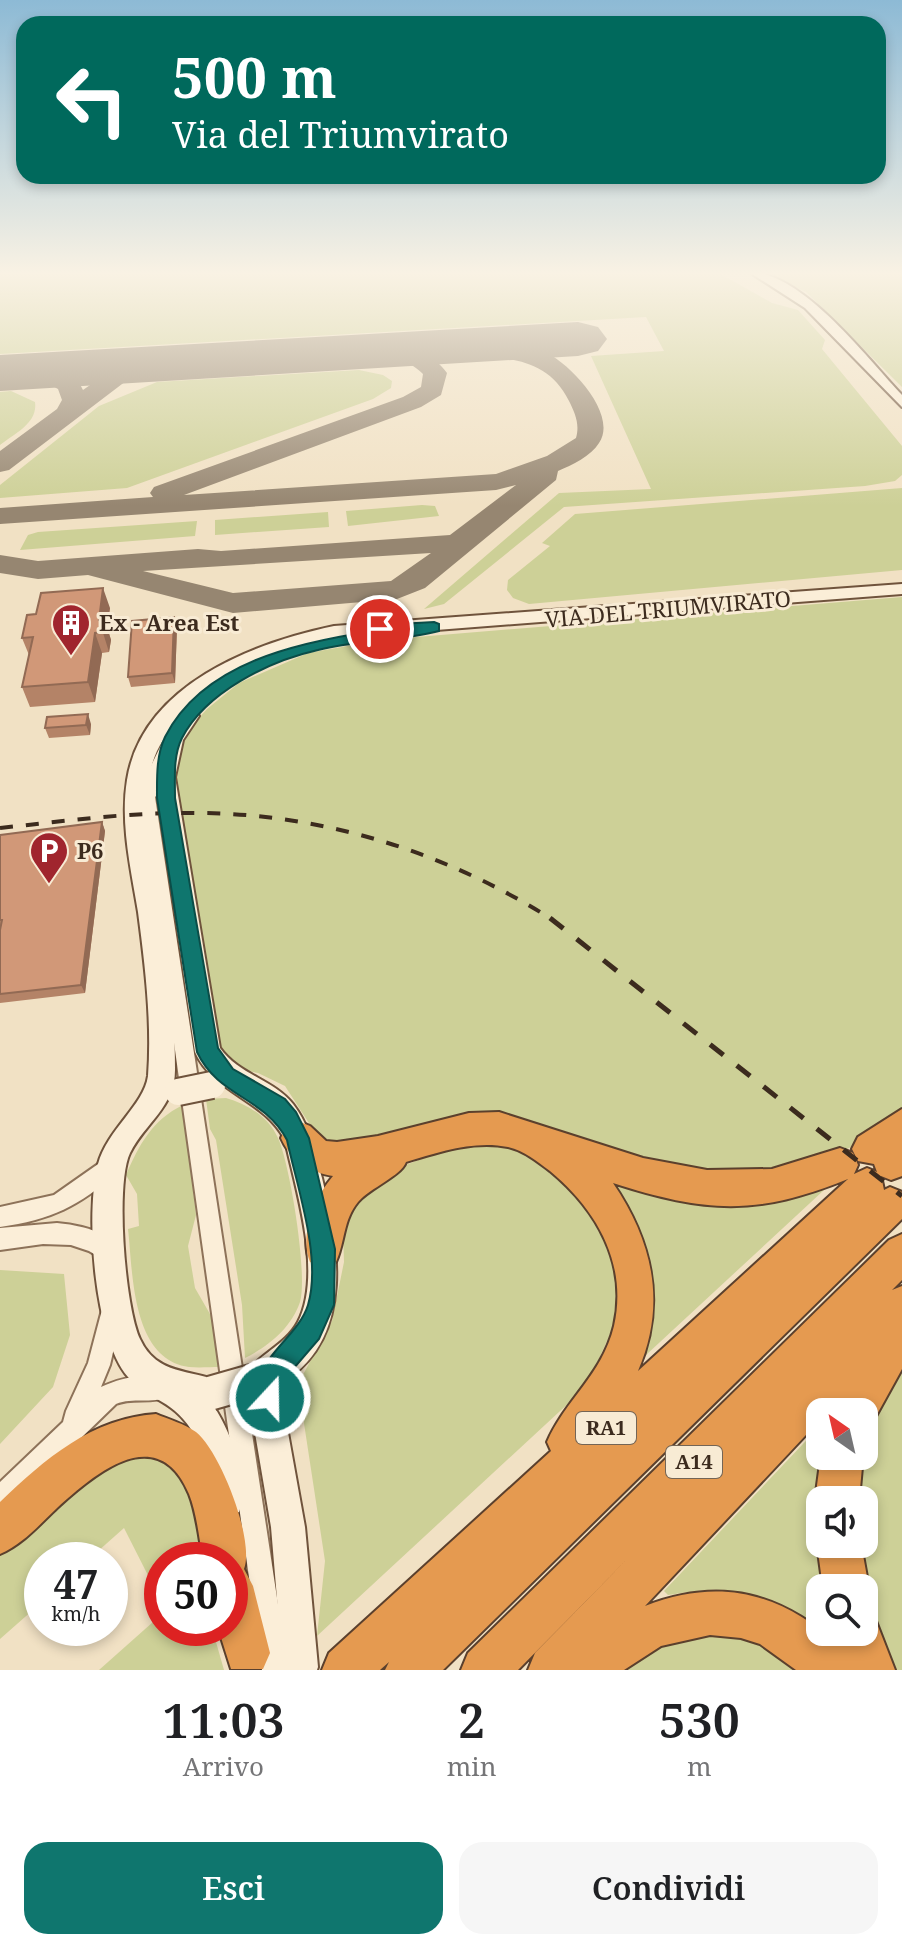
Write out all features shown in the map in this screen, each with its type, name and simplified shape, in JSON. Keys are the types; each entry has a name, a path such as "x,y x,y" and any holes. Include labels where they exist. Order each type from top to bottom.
{"highway":[{"path":"298,1138 321,1157 349,1159 434,1135 491,1128 536,1139 672,1185 727,1192 778,1187 877,1170 902,1125"},
{"path":"323,1249 330,1210 352,1181 374,1165 434,1135"},
{"path":"389,1630 588,1420 622,1369 630,1347 637,1290 632,1261 619,1228 601,1197 576,1170 536,1139"},
{"name":"RA1","path":"346,1670 877,1170"},
{"name":"A14","path":"409,1670 877,1170"},
{"name":"A14","path":"485,1670 902,1253"},
{"path":"552,1670 902,1305"},
{"path":"862,1398 874,1374 902,1335"},
{"path":"0,1532 86,1454 122,1437 154,1436 183,1449 195,1461 209,1491 221,1542"},
{"path":"587,1670 654,1624 681,1614 721,1609 759,1619 779,1629 831,1670"},
{"path":"248,1623 268,1665"},
{"path":"863,1646 871,1670"}],"street":[{"path":"852,350 902,403"},
{"name":"VIA DEL TRIUMVIRATO","path":"268,1665 220,1454 211,1429 195,1405 176,1389 142,1369 132,1354 122,1330 114,1269 108,1185 112,1164 124,1139 156,1098 162,1076 156,957 136,790 138,773 163,726 186,702 245,658 323,634 902,589"},
{"name":"VIA DEL TRIUMVIRATO","path":"150,811 156,767 177,731 222,687 276,657 330,642 434,627"},
{"name":"VIA DEL TRIUMVIRATO","path":"176,1389 211,1393 268,1374 310,1330 321,1305 323,1249 298,1138 277,1106 217,1068 208,1052 166,798 166,766 177,731"},
{"name":"VIA DEL TRIUMVIRATO","path":"149,750 145,779 268,1665"},
{"name":"VIA DEL TRIUMVIRATO","path":"140,1116 178,1092 212,1085 246,1088"},
{"name":"VIA DEL TRIUMVIRATO","path":"0,1217 43,1212 60,1205 112,1164"},
{"path":"0,1239 66,1232 86,1236 114,1269 108,1331 99,1365 61,1442"},
{"path":"268,1374 271,1418 288,1527 268,1665"},
{"path":"0,1499 91,1409 117,1391 176,1389"}],"green space":[{"path":"0,350 71,350 0,354"},
{"path":"823,350 902,446 902,475 895,481 865,486 564,507 444,604 424,609 559,493 651,489 591,356 664,351"},
{"path":"865,350 902,350 902,387"},
{"path":"359,370 383,375 392,381 391,388 373,399 127,488 0,498 0,485 99,406 157,382"},
{"path":"11,391 35,402 35,409 29,422 0,445 0,392"},
{"path":"902,488 902,570 529,604 513,598 507,590 508,580 550,546 542,543 575,514"},
{"path":"435,506 439,516 348,526 346,511"},
{"path":"328,512 329,527 215,535 215,520"},
{"path":"197,521 195,536 20,550 28,535 38,532"},
{"path":"902,597 902,1113 864,1141 793,1174 740,1182 591,1150 388,1138 330,1145 316,1134 285,1086 258,1073 232,1068 213,1047 177,820 174,756 188,730 207,709 239,683 308,653 381,640"},
{"path":"226,1098 256,1112 269,1123 278,1138 292,1194 302,1269 300,1302 291,1320 271,1342 245,1358 242,1305 216,1140 210,1129 206,1099"},
{"path":"183,1105 196,1215 188,1246 195,1288 214,1321 220,1367 189,1367 170,1361 156,1348 146,1331 134,1289 128,1229 139,1226 137,1194 126,1175 148,1134 163,1118"},
{"path":"464,1141 515,1148 563,1173 612,1242 618,1317 586,1387 317,1636 325,1561 298,1384 332,1321 344,1262 343,1231 354,1196 382,1175"},
{"path":"587,1165 837,1178 646,1355 647,1276"},
{"path":"0,1270 64,1274 70,1335 53,1387 0,1444"},
{"path":"902,1354 902,1670 887,1670 878,1643 878,1574 859,1574 856,1558 878,1558 878,1486 853,1486 854,1470 878,1470 878,1398"},
{"path":"806,1441 806,1470 824,1470 823,1486 806,1486 806,1558 825,1558 828,1574 806,1574 806,1631 772,1607 737,1593 719,1590 668,1595 664,1591"},
{"path":"127,1454 159,1458 182,1475 189,1488 200,1542 144,1542 144,1567 124,1528 108,1542 24,1542 24,1618 0,1639 0,1553 56,1500"},
{"path":"682,1628 755,1633 809,1670 609,1670"},
{"path":"144,1630 144,1646 217,1646 224,1670 99,1670"},
{"path":"827,1646 846,1646 851,1663"}],"building":[{"name":"Ex - Area Est","path":"103,588 99,620 104,620 103,632 95,633 88,682 22,687 33,637 22,638 27,615 36,614 41,593"},
{"path":"174,617 172,673 128,677 132,621"},
{"path":"88,714 86,725 45,728 47,717"},
{"name":"P6","path":"102,822 81,985 0,994 0,835"}],"taxiway":[{"path":"164,493 412,402 432,390 435,373 424,361 402,352 377,350"},
{"path":"0,516 496,482 520,476 579,449 588,441 591,427 575,388 563,374 535,356 512,350"},
{"path":"67,413 118,376 166,363"},
{"path":"15,372 50,375 69,385 74,400 67,413"},
{"path":"0,464 67,413"},
{"path":"89,566 233,603 397,590 414,582 547,474"},
{"path":"89,566 454,543 467,538"},
{"path":"0,564 38,570 89,566"}],"runway":[{"path":"0,373 392,350"}],"railway":[{"path":"0,828 171,813 289,820 382,841 426,856 512,896 551,919"},
{"path":"551,919 902,1196"}],"place":[{"name":"Ex - Area Est","path":"71,657"},
{"name":"P6","path":"49,885"}],"route":[{"path":"270,1398 275,1370 295,1351 310,1330 321,1305 325,1268 323,1249 298,1138 288,1120 277,1106 263,1096 225,1076 208,1052 166,798 166,766 173,739 187,717 222,687 255,666 314,645 434,627 380,629"}]}
